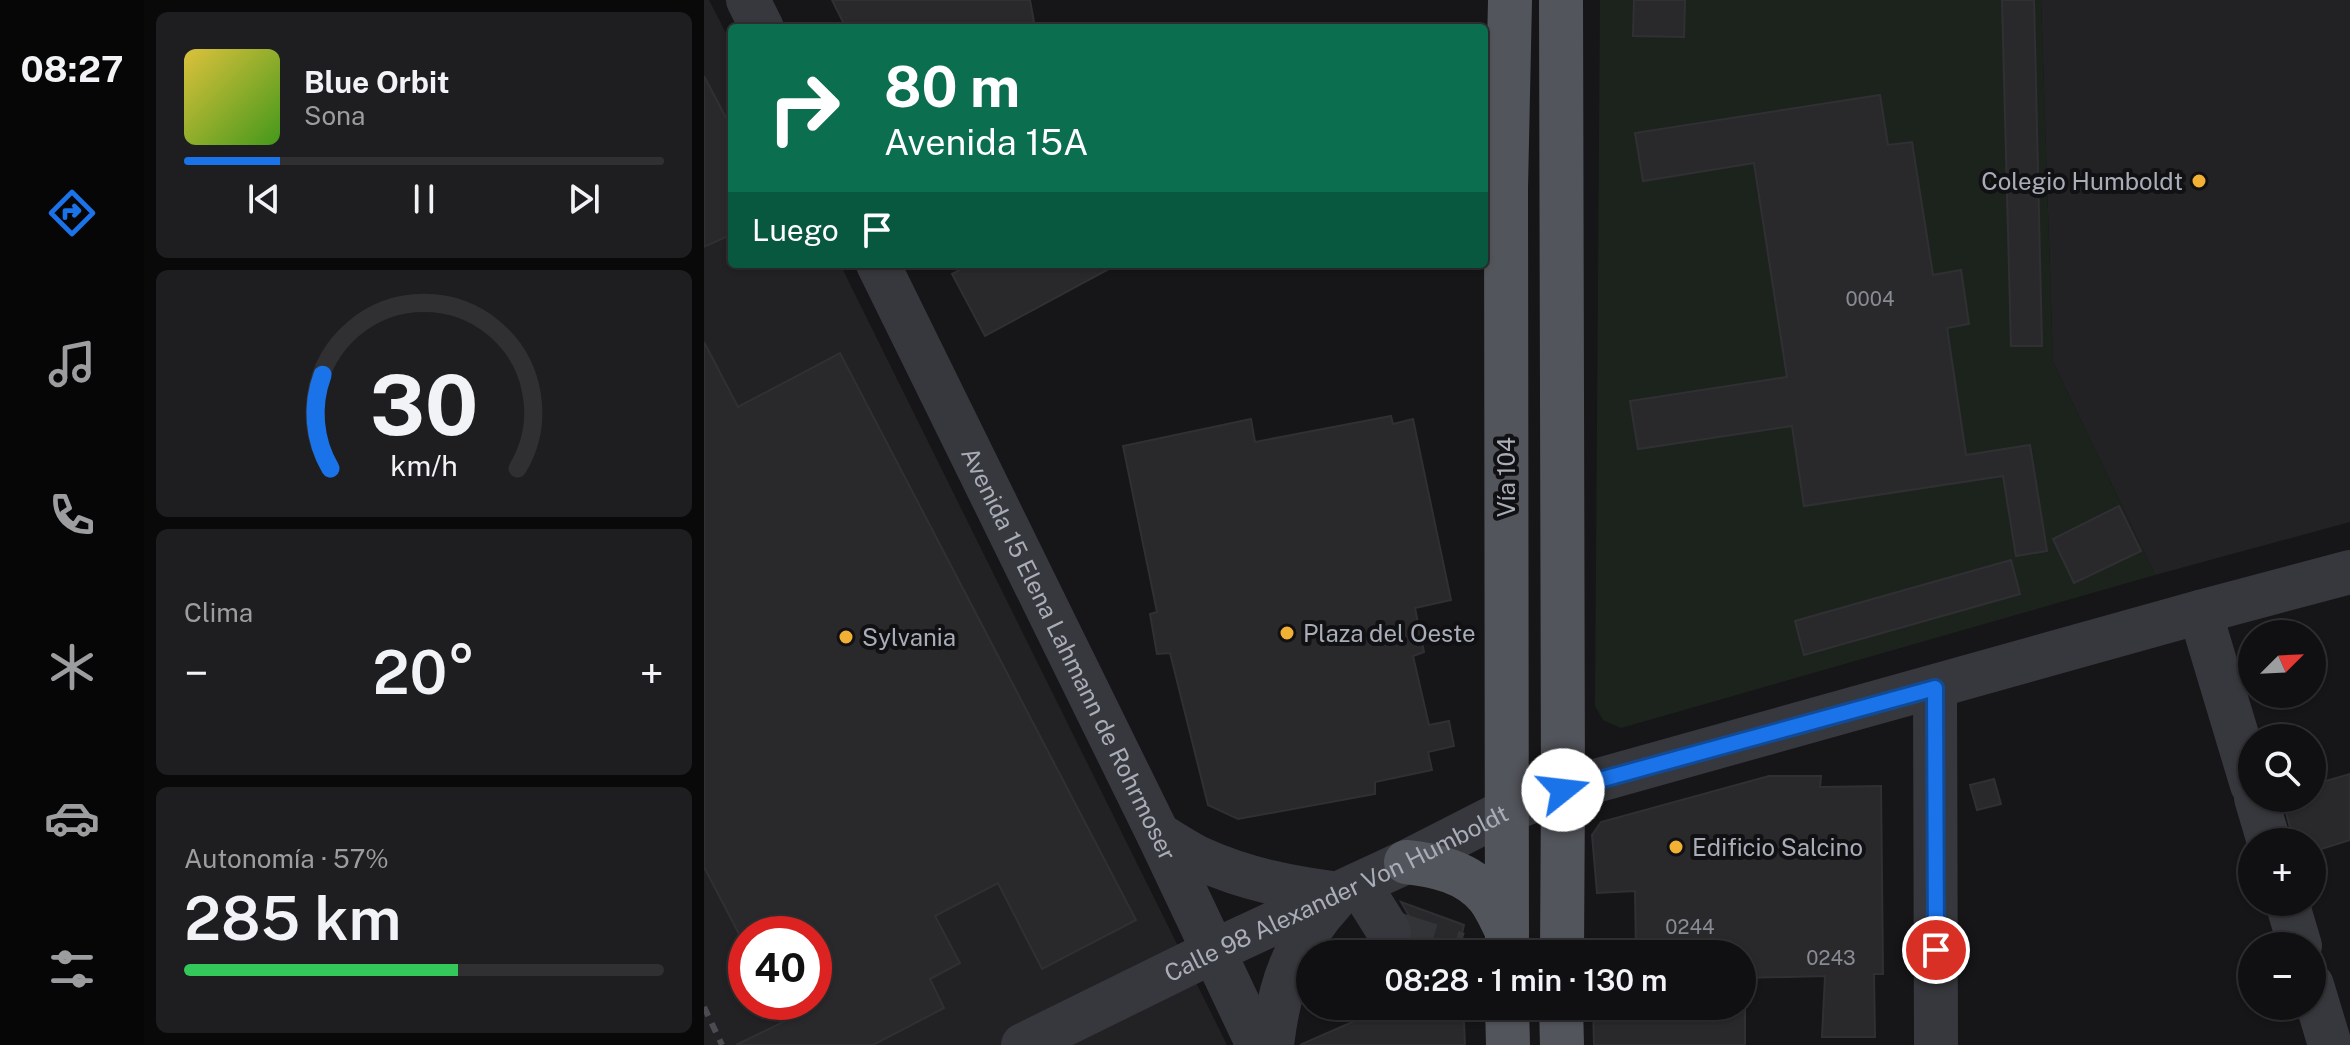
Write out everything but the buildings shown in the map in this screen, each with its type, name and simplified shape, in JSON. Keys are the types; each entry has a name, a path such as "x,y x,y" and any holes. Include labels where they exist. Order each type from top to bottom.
{"main road":[{"name":"Vía 104","path":"1507,940 1495,213 1510,0"},
{"path":"1561,0 1562,940"},
{"path":"1406,862 1436,865 1464,877 1487,895 1506,940"},
{"path":"1507,1020 1508,1045"},
{"path":"1561,1020 1562,1045"}],"street":[{"path":"748,0 760,24"},
{"name":"Avenida 15 Elena Lahmann de Rohrmoser","path":"880,268 979,431 1158,834 1258,1045"},
{"name":"Calle 98 Alexander Von Humboldt","path":"1023,1045 1506,811 1563,790 2350,572"},
{"path":"2200,612 2238,738"},
{"path":"1935,688 1936,1045"},
{"path":"1158,834 1200,858 1244,876 1291,887 1349,889 1389,932"},
{"path":"1272,1045 1280,991 1294,955 1314,922 1349,889"},
{"path":"2322,1020 2330,1045"}],"shaded area":[{"name":"Sylvania","path":"704,0 709,0 728,37 728,268 842,268 1227,1045 704,1045"},
{"path":"1600,0 2041,0 2053,362 2155,575 1621,728 1603,720 1595,706","holes":["1880,96 1888,145 1933,275 1961,271 1969,324 1947,328 1970,481 1804,506 1792,426 1638,449 1631,401 1787,377 1754,163 1643,181 1635,133"]},
{"name":"Colegio Humboldt","path":"2041,0 2350,0 2350,522 2155,575 2053,362"}],"tunnel":[{"path":"1389,932 1414,940"}],"railway":[{"path":"704,1007 722,1045"}],"place":[{"name":"Colegio Humboldt","path":"2199,181"},
{"name":"Plaza del Oeste","path":"1287,633"},
{"name":"Sylvania","path":"846,637"},
{"name":"Edificio Salcino","path":"1676,847"}],"route":[{"path":"1563,790 1935,688 1936,950"}]}
